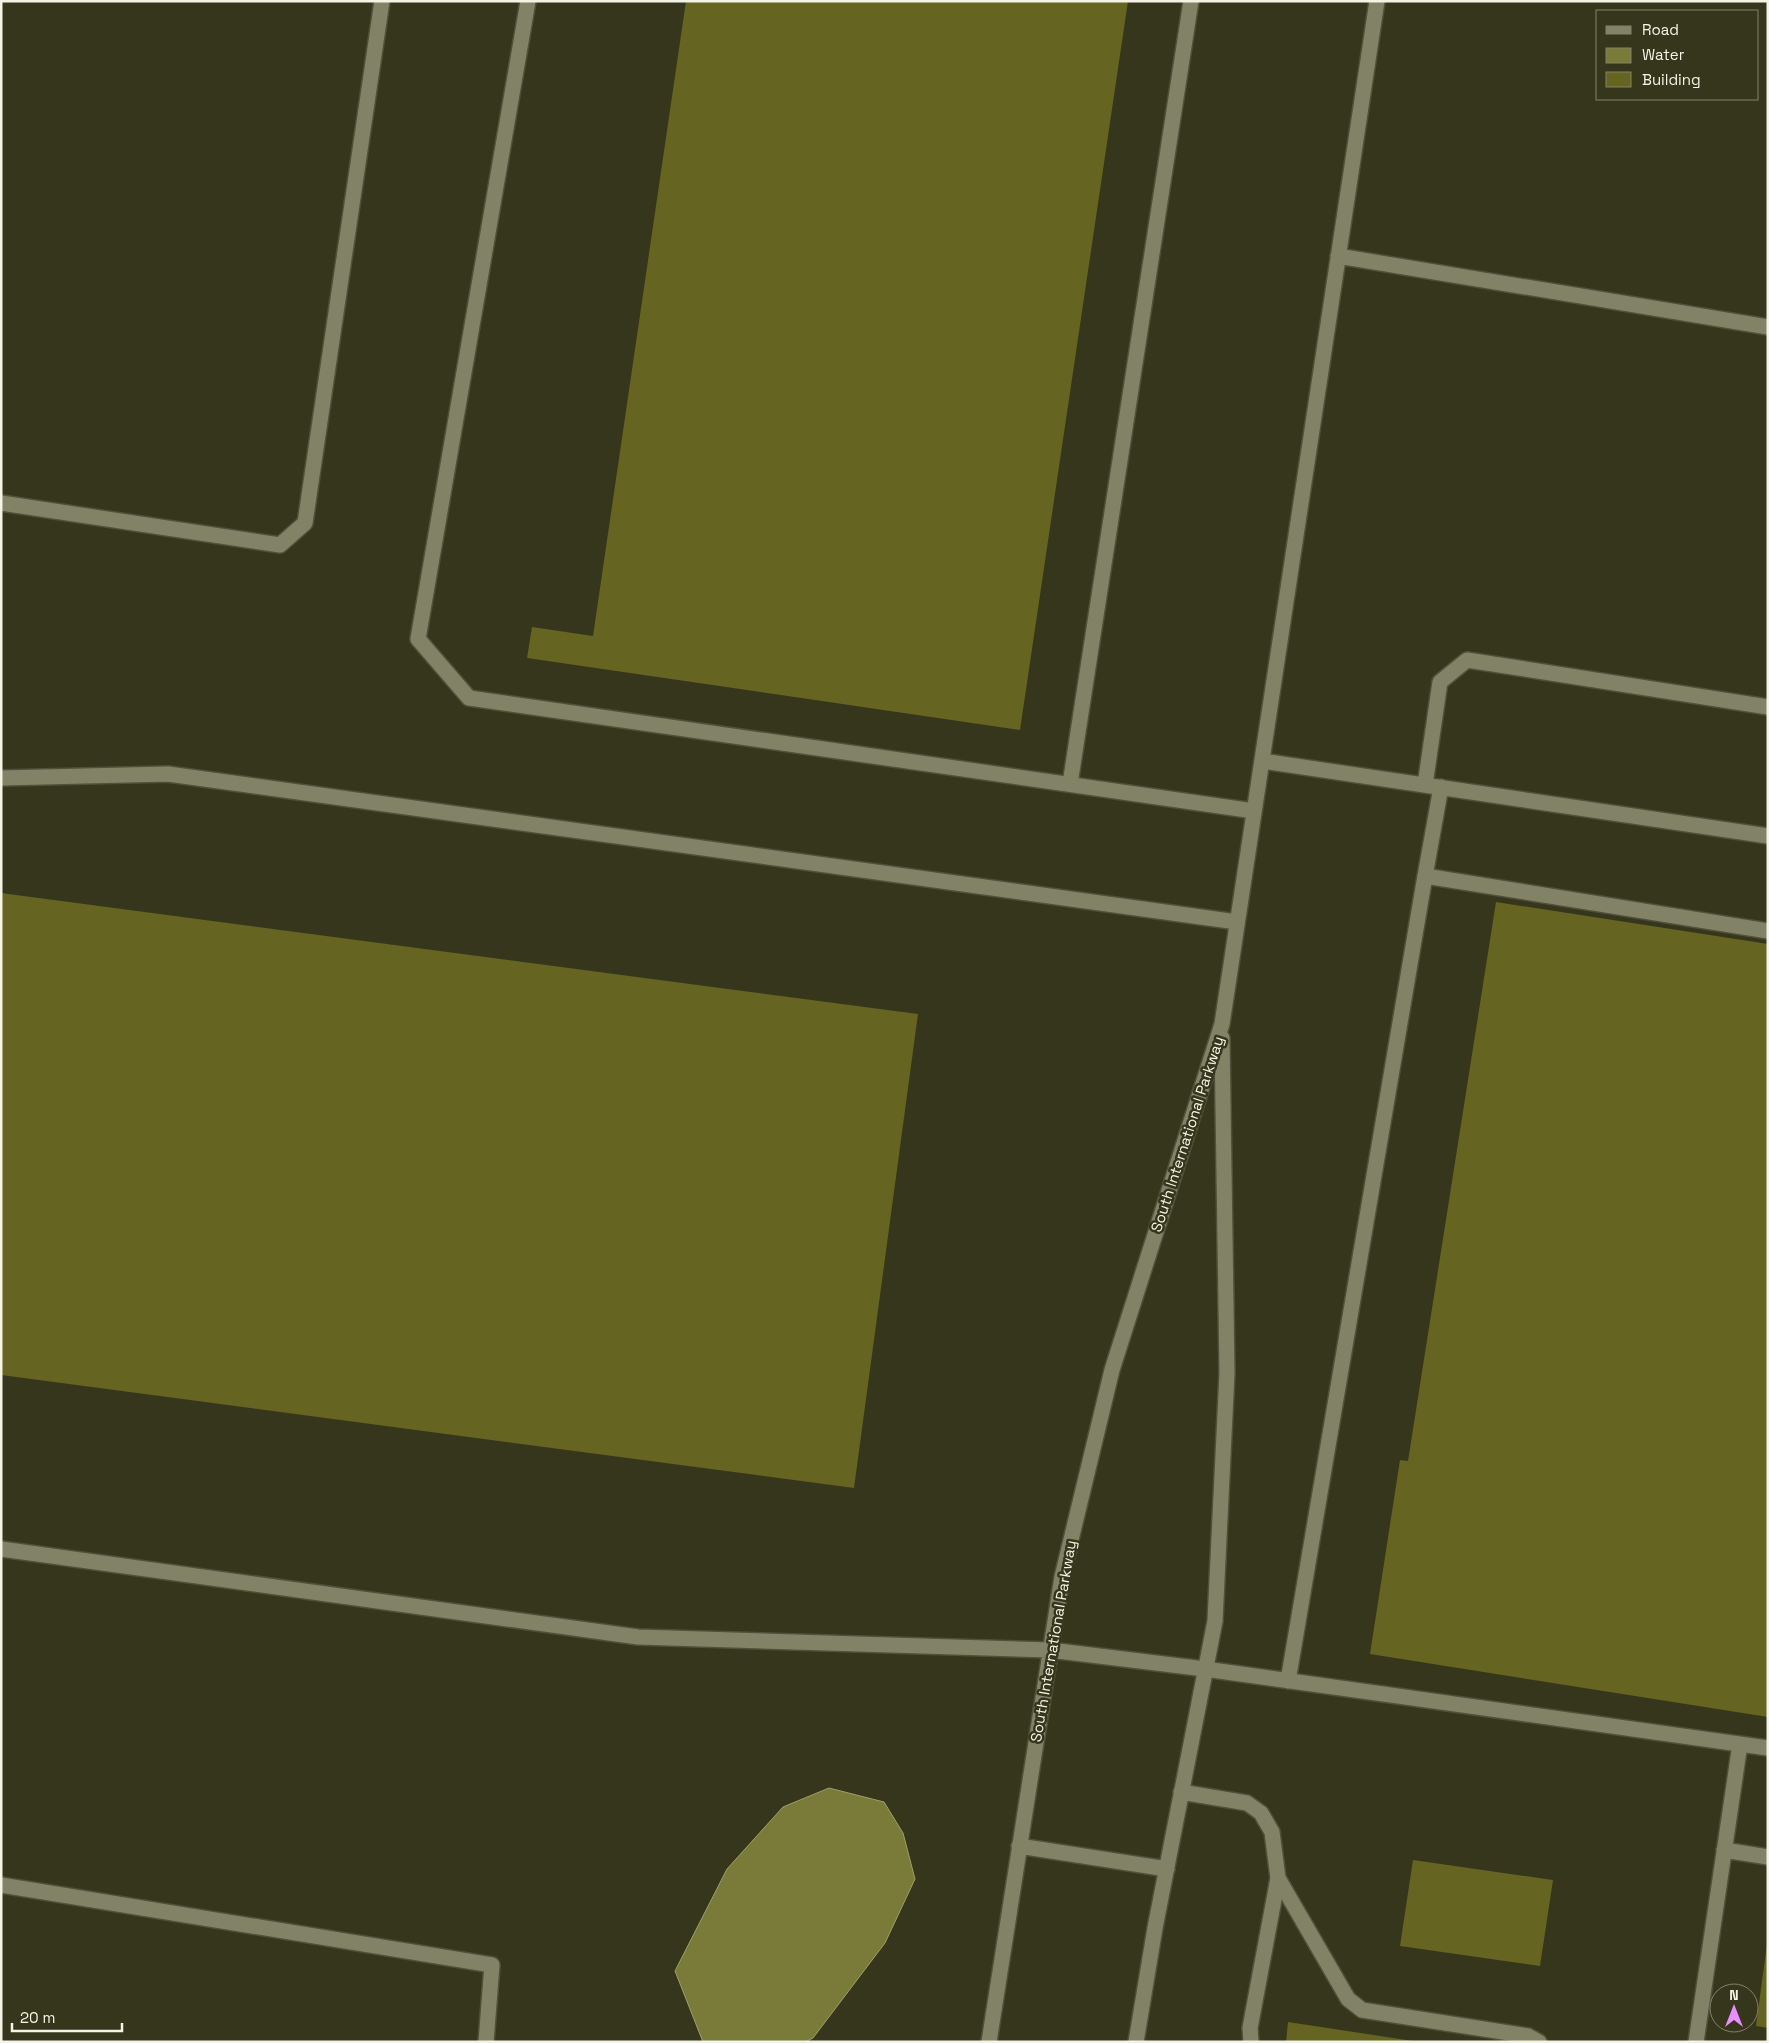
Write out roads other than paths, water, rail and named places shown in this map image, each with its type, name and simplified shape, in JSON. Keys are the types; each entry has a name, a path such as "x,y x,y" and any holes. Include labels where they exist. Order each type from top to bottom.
{"street":[{"path":"1,503 280,545 305,523 382,1"},
{"path":"528,1 418,639 469,698 1254,811"},
{"path":"1070,784 1192,1"},
{"path":"1222,1024 1377,1"},
{"path":"1338,256 1768,326"},
{"path":"1425,785 1440,682 1466,660 1768,707"},
{"path":"1262,761 1768,836"},
{"path":"1,778 168,774 1237,922"},
{"path":"1288,1681 1441,787"},
{"path":"1425,876 1768,931"},
{"name":"South International Parkway","path":"988,2042 1062,1577 1112,1370 1222,1024"},
{"name":"South International Parkway","path":"1136,2042 1214,1621 1227,1373 1222,1024"},
{"path":"1,1549 638,1637 1050,1650 1205,1669 1768,1748"},
{"path":"1696,2042 1740,1744"},
{"path":"1181,1792 1246,1803 1261,1813 1272,1832 1278,1878 1250,2028 1251,2042"},
{"path":"1019,1846 1167,1869"},
{"path":"1724,1850 1768,1857"},
{"path":"1278,1878 1339,1985 1348,1999 1362,2010 1528,2036 1539,2042"},
{"path":"1,1885 492,1965 486,2042"}],"water":[{"path":"829,1788 884,1802 903,1833 915,1879 885,1943 813,2038 805,2042 703,2042 675,1971 727,1869 783,1807"}]}
